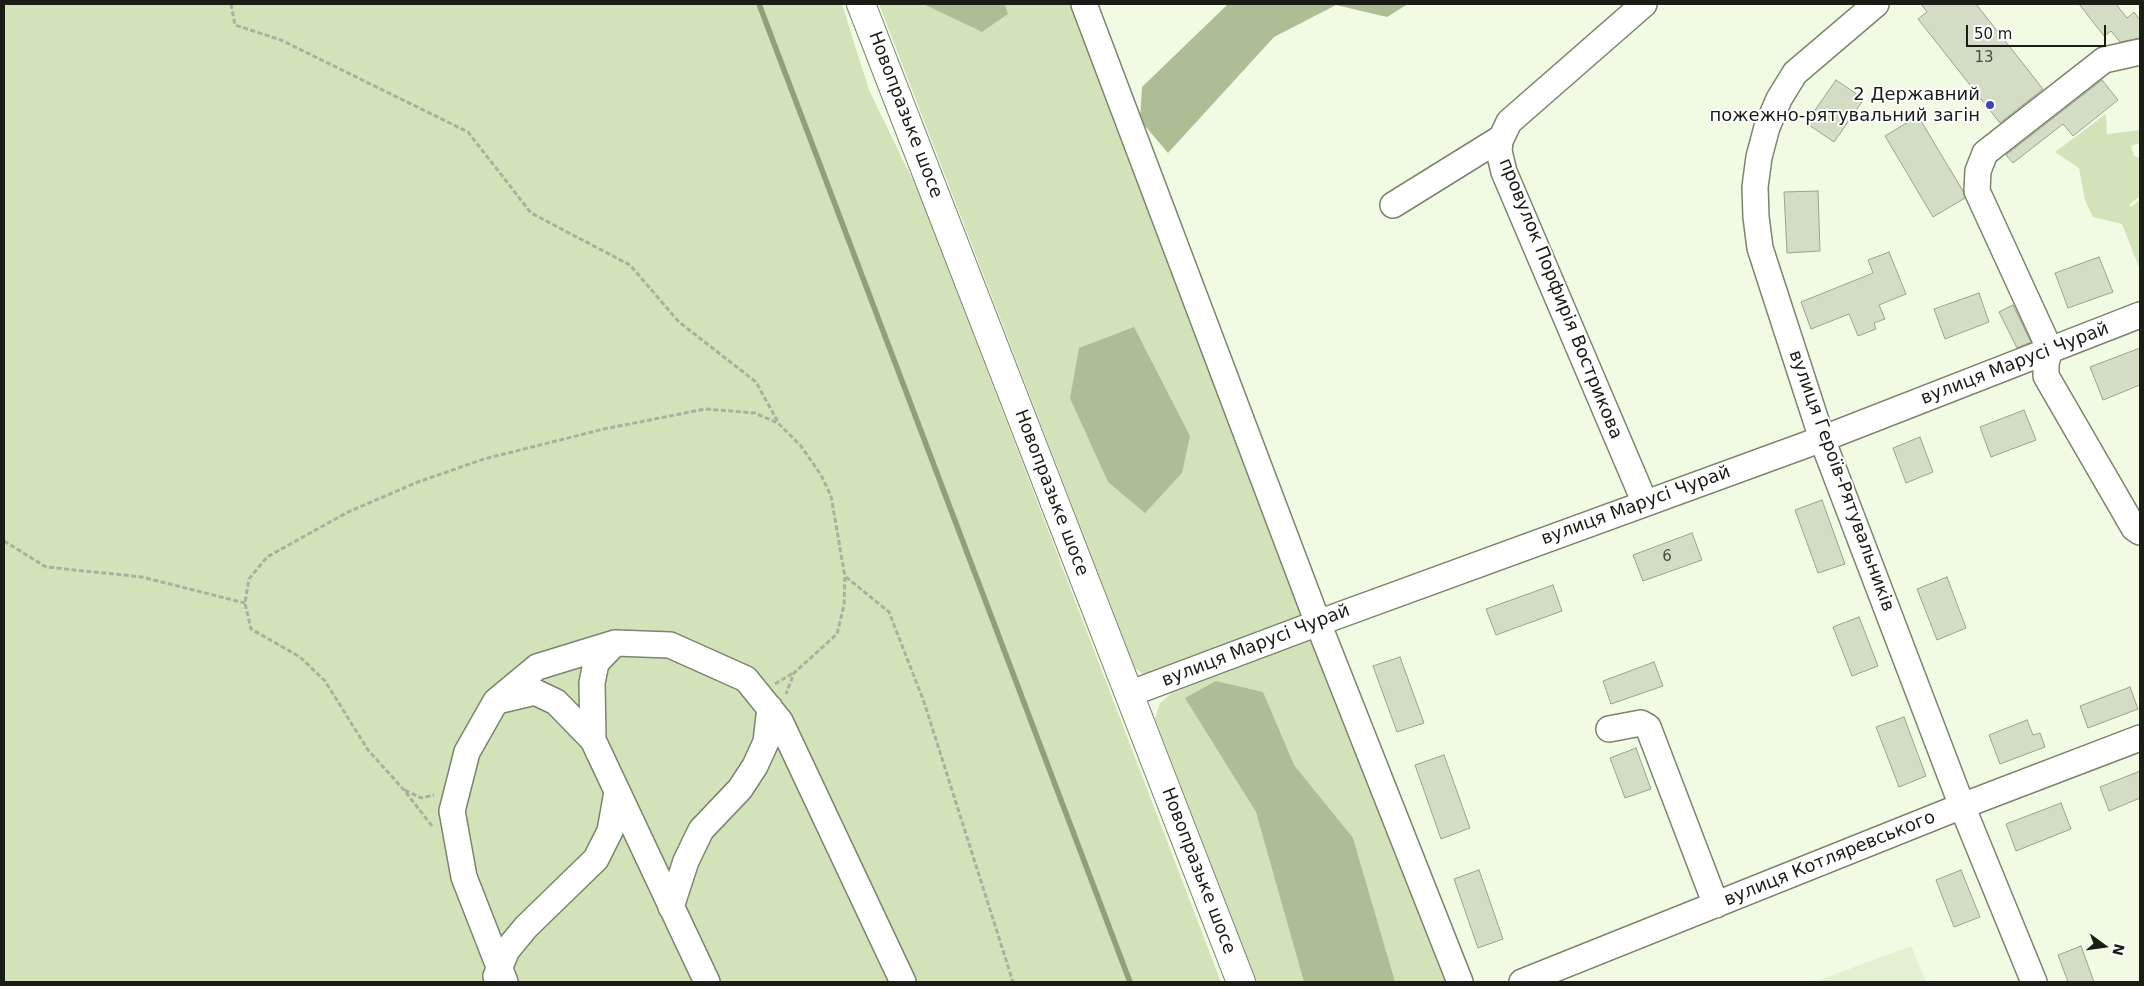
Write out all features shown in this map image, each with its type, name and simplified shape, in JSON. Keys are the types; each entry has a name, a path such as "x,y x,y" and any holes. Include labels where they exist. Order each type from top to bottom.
{"main road":[{"name":"Новопразьке шосе","path":"861,4 1241,982"}],"street":[{"path":"1084,4 1318,623 1460,982"},
{"name":"провулок Порфирія Вострикова","path":"1644,4 1509,122 1501,138 1499,151 1504,172 1644,502"},
{"name":"вулиця Героїв-Рятувальників","path":"1876,4 1794,73 1779,99 1767,127 1759,157 1755,187 1760,248 1822,439 1962,806 2034,982"},
{"path":"2140,52 2104,60 1985,153 1978,171 1977,190 2050,350 2046,363 2046,376 2134,528 2140,532"},
{"path":"1393,205 1501,138"},
{"name":"вулиця Марусі Чурай","path":"1130,694 1644,502 1822,439 2140,315"},
{"path":"593,740 592,683 596,663 616,643"},
{"path":"500,977 464,877 452,811 467,752 496,701 537,667 616,643 670,645 746,679 775,714 903,982"},
{"path":"496,701 535,692 556,702 593,740 707,982"},
{"path":"671,906 686,861 701,830 740,789 755,766 766,742 775,714"},
{"path":"1609,729 1641,723 1648,727 1716,905"},
{"name":"вулиця Котляревського","path":"1522,982 1962,806 2140,738"},
{"path":"500,977 507,950 526,928 596,859 610,831 617,792"}],"path":[{"path":"231,4 235,25 282,40 468,132 531,213 630,265 679,322 756,382 778,423 801,446 821,475 831,496 845,577 844,605 837,634 794,673 784,700 775,714"},
{"path":"436,831 404,790 368,750 325,681 300,657 251,629 245,604 250,579 267,557 348,512 428,478 484,460 604,429 705,409 755,413 778,423"},
{"path":"4,541 46,567 142,577 245,604"},
{"path":"845,577 889,612 924,702 1013,982"}],"shaded area":[{"path":"4,4 842,4 869,90 919,193 1221,982 4,982"},
{"path":"879,4 923,4 982,32 1008,14 1005,4 1078,4 1309,619 1152,681 1135,668"},
{"path":"923,4 1005,4 1008,14 982,32"},
{"path":"1228,4 1408,4 1387,17 1336,5 1274,37 1168,153 1140,120 1142,87"},
{"path":"2106,114 2107,134 2140,130 2140,143 2131,146 2134,156 2140,158 2140,196 2129,205 2131,207 2140,200 2140,270 2122,224 2093,217 2085,200 2079,168 2055,152"},
{"path":"1134,327 1190,436 1182,473 1145,513 1108,482 1070,398 1079,348"},
{"path":"1309,640 1324,646 1454,982 1257,982 1155,718 1160,703 1172,693"},
{"path":"1216,681 1263,692 1294,765 1353,838 1395,982 1304,982 1256,812 1185,698"},
{"path":"1911,946 1926,982 1814,982"}],"building":[{"path":"1921,4 1976,4 2043,89 2000,123 1918,19 1927,12"},
{"path":"2079,4 2116,4 2127,18 2134,12 2140,20 2140,38 2120,42 2111,31 2104,36"},
{"path":"1836,80 1864,99 1834,142 1806,123"},
{"path":"2102,80 2118,100 2073,136 2063,124 2013,163 2006,155"},
{"path":"1918,116 1963,191 1965,198 1933,217 1885,136"},
{"path":"1818,191 1820,251 1787,253 1784,192"},
{"path":"1889,252 1906,294 1879,305 1885,319 1874,323 1876,329 1858,336 1849,314 1811,329 1801,302 1873,273 1868,260"},
{"path":"2099,257 2113,292 2068,308 2055,273"},
{"path":"1979,293 1989,322 1945,339 1934,309"},
{"path":"2013,305 2031,342 2017,348 1999,312"},
{"path":"2140,348 2140,385 2103,400 2090,367"},
{"path":"2024,410 2036,440 1991,457 1980,427"},
{"path":"1920,437 1933,472 1906,483 1893,448"},
{"path":"1822,500 1845,564 1818,573 1795,510"},
{"path":"1692,533 1702,560 1643,581 1633,555"},
{"path":"1947,577 1966,628 1937,640 1917,589"},
{"path":"1553,585 1562,611 1496,635 1486,609"},
{"path":"1859,617 1878,666 1852,676 1833,627"},
{"path":"1400,657 1424,723 1397,732 1373,666"},
{"path":"1654,662 1663,686 1611,704 1603,681"},
{"path":"2130,687 2138,709 2088,728 2080,706"},
{"path":"1904,717 1926,776 1899,787 1876,727"},
{"path":"2027,720 2033,735 2040,733 2045,747 2000,764 1989,735"},
{"path":"1636,748 1651,789 1625,798 1610,758"},
{"path":"1444,755 1470,828 1441,839 1415,765"},
{"path":"2140,771 2140,798 2109,811 2100,787"},
{"path":"2061,803 2071,829 2016,851 2006,824"},
{"path":"1479,870 1503,939 1478,948 1454,879"},
{"path":"1961,870 1980,917 1954,927 1936,880"},
{"path":"2081,946 2094,982 2068,982 2058,955"}],"waterway":[{"path":"759,4 1130,982"}],"place":[{"name":"2 Державний пожежно-рятувальний загін","path":"1990,105"}]}
